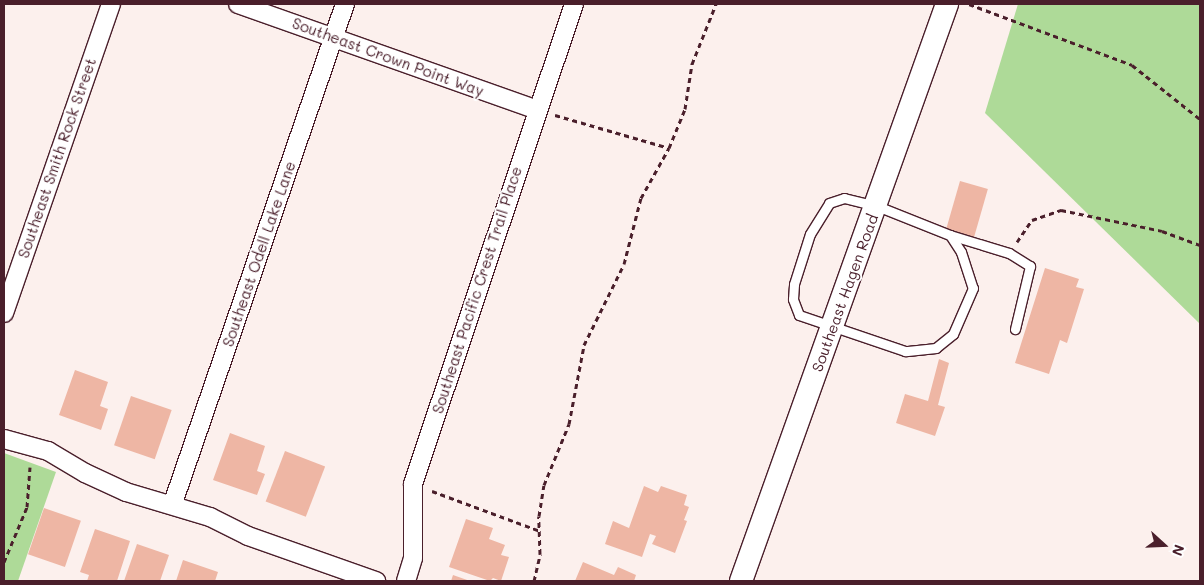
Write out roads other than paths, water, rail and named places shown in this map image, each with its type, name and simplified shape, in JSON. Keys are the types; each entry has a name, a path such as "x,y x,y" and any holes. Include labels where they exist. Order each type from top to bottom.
{"street":[{"name":"Southeast Smith Rock Street","path":"4,313 110,4"},
{"name":"Southeast Crown Point Way","path":"238,4 537,110"},
{"name":"Southeast Odell Lake Lane","path":"173,503 345,4"},
{"name":"Southeast Pacific Crest Trail Place","path":"406,581 413,558 413,484 574,4"},
{"name":"Southeast Hagen Road","path":"740,581 877,206 947,4"},
{"path":"4,439 48,451 85,473 126,492 173,503 210,517 248,536 376,581"}],"lane":[{"path":"950,235 961,252 973,288 953,334 936,348 905,351 831,328 799,315 792,299 810,234 829,203 844,198 877,206 950,235 1009,253 1030,266 1015,329"}]}
